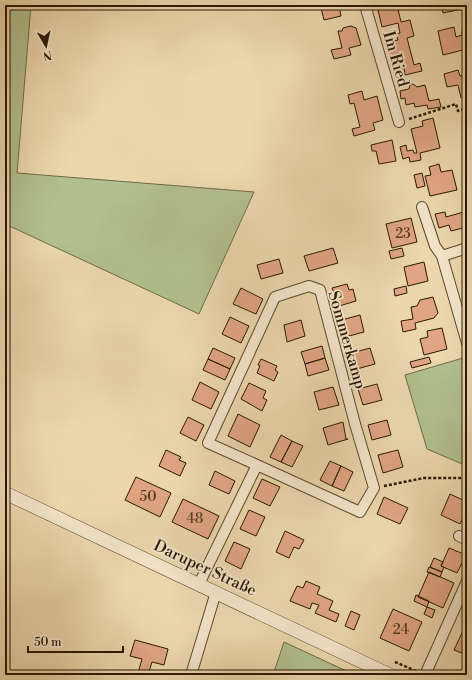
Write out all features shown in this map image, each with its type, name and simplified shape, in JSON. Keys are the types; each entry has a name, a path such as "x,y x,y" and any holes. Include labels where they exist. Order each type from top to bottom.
{"street":[{"name":"Im Ried","path":"366,5 399,122"},
{"path":"422,207 435,246 442,256 467,343"},
{"path":"442,256 467,248"},
{"name":"Sommerkamp","path":"309,286 320,290 355,424 374,488 360,512 256,465 208,443 274,297 309,286"},
{"path":"199,584 256,465"},
{"name":"Daruper Straße","path":"5,492 390,675"},
{"path":"425,675 467,581"},
{"path":"191,675 216,592"}],"path":[{"path":"399,122 456,104 458,110 467,108"},
{"path":"374,488 424,478 462,478 467,480"}],"green space":[{"path":"5,5 31,5 17,173 254,192 199,314 5,224"},
{"path":"463,358 467,364 467,466 427,449 405,375"},
{"path":"284,642 355,675 273,675"}],"building":[{"path":"339,5 341,16 324,20 321,8"},
{"path":"397,5 401,22 410,20 414,36 407,38 414,65 420,63 422,71 405,75 404,68 394,71 387,42 398,40 396,34 400,33 398,23 382,27 377,6"},
{"path":"441,5 462,5 463,9 443,13"},
{"path":"351,26 356,28 361,45 349,48 351,55 334,59 331,50 342,48 338,31 342,31 343,28"},
{"path":"454,27 456,37 462,35 462,31 467,29 467,49 443,55 438,31"},
{"path":"458,70 460,76 467,75 467,96 461,98 458,85 447,87 444,74"},
{"path":"413,84 417,87 425,85 429,101 439,99 441,107 428,109 427,105 415,107 414,103 406,105 405,98 401,99 400,91 409,89 410,85"},
{"path":"362,91 364,100 377,96 383,120 373,123 375,130 354,136 352,129 360,127 354,103 350,104 348,95"},
{"path":"433,118 440,148 420,153 421,160 410,162 409,157 403,159 400,147 406,145 407,151 413,150 414,153 417,153 411,129 423,126 422,121"},
{"path":"392,140 396,161 379,164 376,151 372,151 371,145"},
{"path":"467,146 467,156 466,156 463,147"},
{"path":"439,164 441,172 452,170 457,190 430,196 425,176 431,175 429,167"},
{"path":"422,173 425,186 417,188 414,175"},
{"path":"467,211 467,227 451,231 449,225 439,228 435,214 445,212 446,217"},
{"path":"411,218 417,242 392,248 386,224"},
{"path":"333,248 338,263 309,271 304,256"},
{"path":"402,248 404,256 391,259 389,251"},
{"path":"279,259 283,273 261,279 257,265"},
{"path":"424,262 428,281 408,286 404,267"},
{"path":"347,284 349,290 353,289 356,301 339,306 332,288"},
{"path":"406,286 407,293 395,296 394,289"},
{"path":"241,288 263,299 256,314 233,304"},
{"path":"433,297 438,313 434,318 415,323 416,329 403,332 401,321 413,319 411,307 417,306 420,300"},
{"path":"360,315 364,332 345,337 338,321"},
{"path":"230,317 249,326 241,343 222,334"},
{"path":"301,320 305,336 287,342 284,325"},
{"path":"442,328 447,349 424,355 420,339 428,337 427,331"},
{"path":"322,346 325,358 305,364 301,352"},
{"path":"213,348 235,358 230,369 208,359"},
{"path":"370,348 375,364 353,370 348,354"},
{"path":"429,357 431,363 412,368 410,362"},
{"path":"325,358 329,370 308,376 305,364"},
{"path":"208,359 230,369 225,380 203,370"},
{"path":"261,359 277,366 275,370 278,372 274,381 257,373 260,366 258,365"},
{"path":"200,382 219,392 211,409 192,400"},
{"path":"249,383 266,391 263,398 267,400 262,411 241,399"},
{"path":"377,384 382,400 363,405 358,389"},
{"path":"333,387 339,405 319,410 314,392"},
{"path":"238,414 260,425 250,447 228,436"},
{"path":"188,417 204,425 196,441 180,433"},
{"path":"387,420 391,435 372,440 368,425"},
{"path":"343,422 346,439 348,439 328,445 323,428"},
{"path":"281,435 292,441 281,462 270,457"},
{"path":"292,441 303,446 292,467 281,462"},
{"path":"166,450 181,457 179,460 186,463 180,476 159,466"},
{"path":"398,450 403,467 383,473 378,455"},
{"path":"330,461 341,466 332,486 320,480"},
{"path":"341,466 353,472 344,491 332,486"},
{"path":"215,471 235,481 229,494 209,485"},
{"path":"136,477 171,493 160,517 125,500"},
{"path":"262,479 280,487 270,506 253,498"},
{"path":"450,494 467,502 467,509 460,524 441,515"},
{"path":"384,497 408,508 400,524 377,514"},
{"path":"183,499 219,516 208,539 172,522"},
{"path":"467,509 467,522 462,520"},
{"path":"249,510 265,517 256,536 240,529"},
{"path":"285,531 304,540 299,549 294,547 289,558 276,552"},
{"path":"234,542 250,549 241,569 225,561"},
{"path":"449,548 466,555 457,573 441,566"},
{"path":"434,558 443,562 441,566 444,567 442,572 430,567"},
{"path":"429,567 442,572 440,577 427,572"},
{"path":"429,572 454,583 443,608 418,597"},
{"path":"306,581 320,587 317,594 333,601 329,610 339,614 336,622 315,613 319,605 312,603 310,609 290,601 297,586 303,588"},
{"path":"416,595 429,601 427,607 414,601"},
{"path":"427,607 435,610 432,618 424,614"},
{"path":"393,609 422,622 409,651 380,638"},
{"path":"351,611 360,615 354,630 345,626"},
{"path":"467,622 467,655 454,650"},
{"path":"135,640 168,649 164,665 152,662 148,675 138,673 142,659 130,656"}]}
